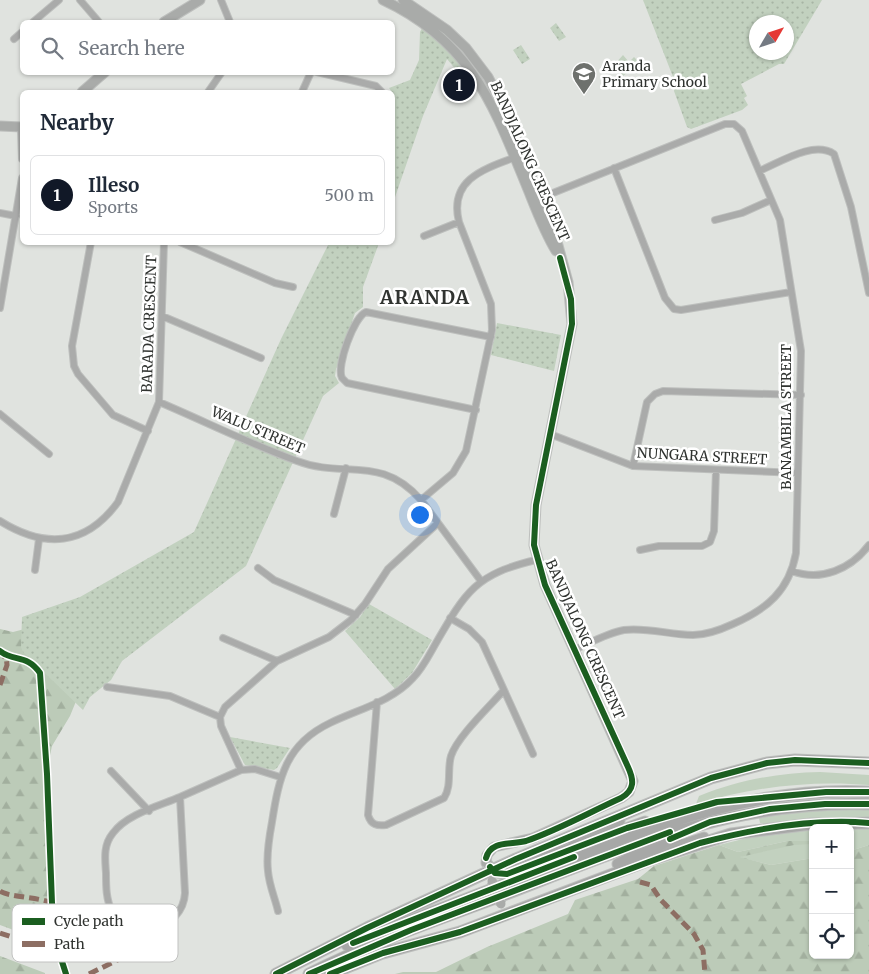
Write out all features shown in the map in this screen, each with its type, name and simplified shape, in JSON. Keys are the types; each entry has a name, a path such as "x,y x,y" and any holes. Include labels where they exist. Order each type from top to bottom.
{"highway":[{"path":"276,974 367,928 510,862 711,778 767,763 795,760 868,763"},
{"path":"285,974 339,948 643,830 687,815 740,802 794,794 869,792"},
{"path":"537,861 648,821 717,802 740,802"},
{"path":"309,974 377,944 638,842 710,822 785,806 869,804"},
{"path":"577,882 710,822"},
{"path":"383,953 460,932 650,860 731,834 811,824 869,823"},
{"path":"330,974 383,953 460,929 496,912 501,904"}],"street":[{"path":"35,20 59,0"},
{"path":"80,0 97,20"},
{"path":"167,20 200,0"},
{"path":"222,0 229,20"},
{"name":"BANDJALONG CRESCENT","path":"403,0 455,44 484,89 518,156 536,199 549,241 560,258 571,298 572,324 534,521 536,560 545,585 633,781 632,788 621,798 533,838 494,847 487,855 487,862 501,904"},
{"name":"BANDJALONG CRESCENT","path":"389,1 444,34"},
{"path":"14,39 20,34"},
{"path":"84,90 102,75"},
{"path":"209,90 220,75"},
{"path":"303,90 310,75"},
{"path":"329,75 373,86 379,90"},
{"name":"BANAMBILA STREET","path":"536,199 730,124 740,128 780,220 801,351 796,553 792,571 780,593 767,606 719,630 694,635 642,629 623,630 574,650"},
{"path":"0,126 20,127"},
{"path":"759,171 815,149 828,150 834,154 851,207 869,293"},
{"path":"421,500 444,482 461,462 468,445 491,336 491,304 459,222 457,205 466,184 481,171 518,156"},
{"path":"614,168 665,298 674,308 681,310 791,292"},
{"path":"0,308 20,191"},
{"path":"715,220 742,213 771,200"},
{"path":"0,213 16,216"},
{"path":"424,236 459,222"},
{"path":"90,245 72,346 74,366 78,374 114,415 148,431"},
{"name":"BARADA CRESCENT","path":"0,521 20,533 40,539 64,539 77,536 100,522 110,513 124,490 159,402 164,245"},
{"path":"187,245 275,283 293,287"},
{"path":"476,410 347,383 342,378 340,366 356,320 366,312 491,336"},
{"path":"162,316 261,358"},
{"path":"633,466 646,407 655,394 663,391 801,395"},
{"name":"WALU STREET","path":"159,402 296,461 316,466 377,471 390,476 407,486 421,500 481,581"},
{"path":"0,414 49,454"},
{"name":"NUNGARA STREET","path":"550,434 633,466 798,473"},
{"path":"334,514 346,468"},
{"path":"640,550 659,546 702,546 710,542 714,531 716,470"},
{"path":"241,770 221,726 220,716 225,706 277,661 329,637 356,615 388,569 438,523"},
{"path":"35,570 40,539"},
{"path":"792,571 814,575 836,571 857,559 869,545"},
{"path":"278,911 270,886 267,863 280,777 293,753 307,737 331,722 377,702 403,687 417,673 463,598 481,581 508,567 536,560"},
{"path":"258,568 274,580 356,615"},
{"path":"450,618 476,635 482,642 534,754"},
{"path":"223,638 277,661"},
{"path":"107,687 170,696 220,716"},
{"path":"377,702 368,815 370,821 378,826 386,825 444,798 447,792 449,765 454,749 504,690"},
{"path":"110,904 107,893 105,854 108,841 120,826 241,770 255,769 280,777"},
{"path":"111,771 149,811"},
{"path":"493,876 507,874 537,861 691,790 711,778"},
{"path":"178,912 185,897 180,797"},
{"path":"501,904 512,908 678,845 720,832 731,834"}],"green space":[{"path":"643,0 822,0 794,47 794,15 749,15 749,60 786,60 784,64 779,64 741,84 747,96 744,98 748,105 742,110 691,129 687,127 674,91 675,82"},
{"path":"556,23 566,37 559,41 550,28"},
{"path":"423,26 462,65 457,71 447,59 423,116 395,197 395,90 389,88 410,80 419,60 420,32"},
{"path":"521,45 530,59 522,64 513,50"},
{"path":"623,55 629,62 634,57 640,63 623,76 614,65"},
{"path":"328,245 378,245 363,287 363,307 355,313 336,369 335,376 339,383 323,396 246,566 122,661 111,680 90,697 83,710 23,652 21,647 22,617 80,597 194,532 281,339"},
{"path":"497,323 561,335 554,371 491,355"},
{"path":"369,604 432,640 412,673 395,689 345,631 360,617"},
{"path":"44,624 81,689 70,716 52,746 43,788 48,904 12,904 12,929 0,925 0,629 13,632"},
{"path":"230,737 290,748 274,770 245,765"},
{"path":"820,772 869,775 869,785 825,783 782,786 738,793 696,804 699,796 744,782 773,776"},
{"path":"827,809 869,810 869,818 812,819 770,825 760,823 759,818 771,813"},
{"path":"854,828 869,828 869,845 854,850"},
{"path":"809,829 809,841 787,841 738,852 719,845 755,836"},
{"path":"787,841 809,841 809,844 794,845 740,857 771,865 809,859 809,959 854,959 854,850 869,845 869,974 395,974 403,972 436,972 487,947 568,914 575,900 638,879 654,866 719,845 738,852"},
{"path":"794,844 809,844 809,859 771,865 738,857"},
{"path":"0,956 45,973 45,974 0,974"}],"marked path":[{"path":"0,685 7,665 6,655 2,657"},
{"path":"640,882 651,885 660,899 694,934 703,950 705,974"},
{"path":"0,891 9,895 39,899 52,903"},
{"path":"0,933 12,937"},
{"path":"89,974 113,962"}],"cycle path":[{"path":"486,858 492,848 502,844 526,841 538,837 621,798 629,792 632,784 628,767 545,585 534,545 536,505 572,324 571,299 560,258"},
{"path":"0,651 30,663 40,673 47,774 52,904"},
{"path":"276,974 367,928 516,859 711,778 767,763 795,760 869,763"},
{"path":"490,867 495,873 507,874 627,828 717,802 826,792 869,792"},
{"path":"670,839 710,822 770,809 825,804 869,804"},
{"path":"330,974 383,953 460,932 700,843 741,833 805,823 869,823"},
{"path":"309,974 411,930 670,832"},
{"path":"353,943 574,857"},
{"path":"62,962 66,974"}],"place":[{"name":"Illeso","path":"459,85"},
{"name":"Aranda Primary School","path":"584,95"}],"district":[{"name":"ARANDA","path":"425,297"}]}
